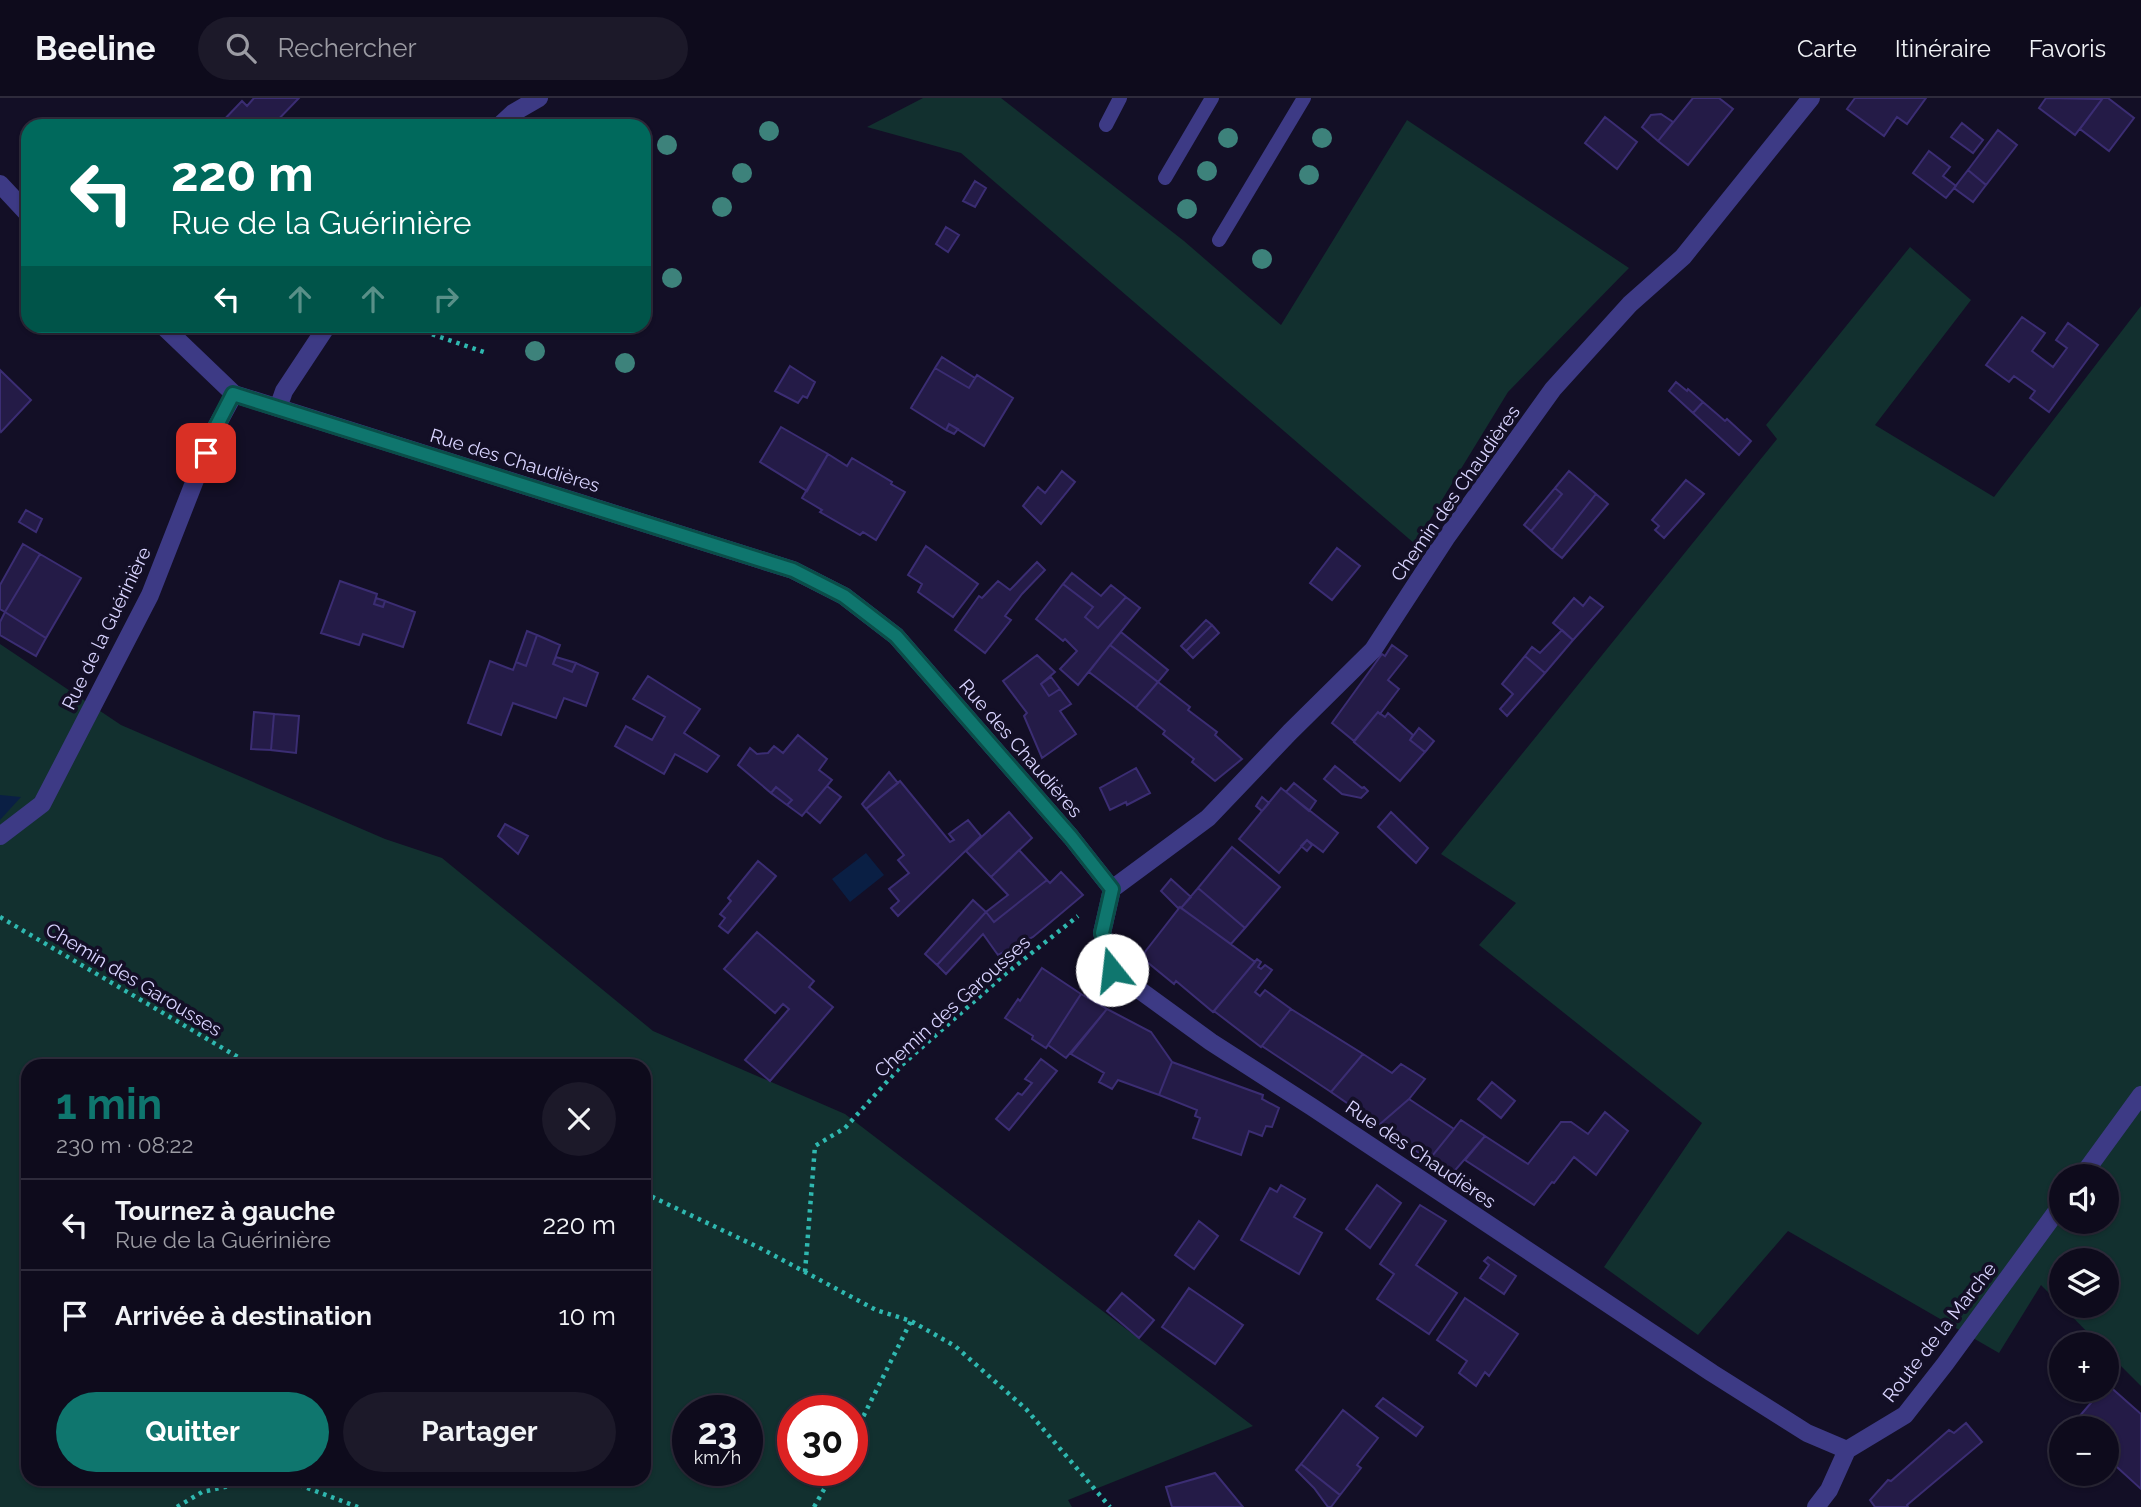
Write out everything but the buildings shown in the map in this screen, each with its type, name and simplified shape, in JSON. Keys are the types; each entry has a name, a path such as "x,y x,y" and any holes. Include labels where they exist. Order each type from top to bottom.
{"street":[{"path":"507,119 538,98"},
{"name":"Chemin des Chaudières","path":"1112,889 1208,818 1373,650 1446,538 1553,389 1630,304 1684,257 1811,98"},
{"path":"0,184 21,207"},
{"path":"170,333 233,394"},
{"path":"278,408 284,391 322,333"},
{"name":"Rue des Chaudières","path":"233,394 793,570 844,596 896,636 1071,837 1112,889 1102,933 1112,970 1211,1042 1712,1373 1807,1433 1847,1450"},
{"name":"Rue de la Guérinière","path":"0,836 42,804 150,594 215,429 233,394"},
{"path":"2091,1164 2141,1096"},
{"name":"Route de la Marche","path":"1847,1450 1905,1415 2049,1222"},
{"path":"1816,1507 1829,1490 1847,1450"}],"lane":[{"path":"1106,125 1120,98"},
{"path":"1165,178 1212,98"},
{"path":"1219,240 1304,98"}],"path":[{"path":"428,333 484,352"},
{"name":"Chemin des Garousses","path":"805,1272 815,1146 845,1128 903,1064 1003,975 1112,889"},
{"name":"Chemin des Garousses","path":"0,917 241,1059"},
{"path":"651,1196 762,1249 876,1310 911,1321 955,1346 1026,1409 1110,1507"},
{"path":"868,1407 911,1321"},
{"path":"177,1507 202,1492 229,1486"},
{"path":"302,1486 359,1507"},
{"path":"814,1507 826,1486"}],"green space":[{"path":"923,98 1001,98 1184,241 1281,325 1407,120 1629,268 1508,392 1415,544 961,153 867,127"},
{"path":"1910,247 1971,300 1875,425 1994,497 2141,306 2141,1386 2119,1364 2119,1332 2087,1332 2073,1318 2119,1318 2119,1248 2049,1248 2049,1293 2041,1285 1999,1353 1788,1231 1698,1335 1604,1267 1702,1123 1479,945 1516,903 1441,854 1777,439 1766,425"},
{"path":"0,644 121,725 385,839 442,858 653,1031 845,1114 1253,1426 1068,1500 1072,1507 0,1507"}],"water":[{"path":"0,795 21,797 0,820"},
{"path":"866,853 884,875 850,902 832,879"}],"route":[{"path":"206,453 233,394 793,570 844,596 896,636 1071,837 1112,889 1102,933 1112,970"}]}
